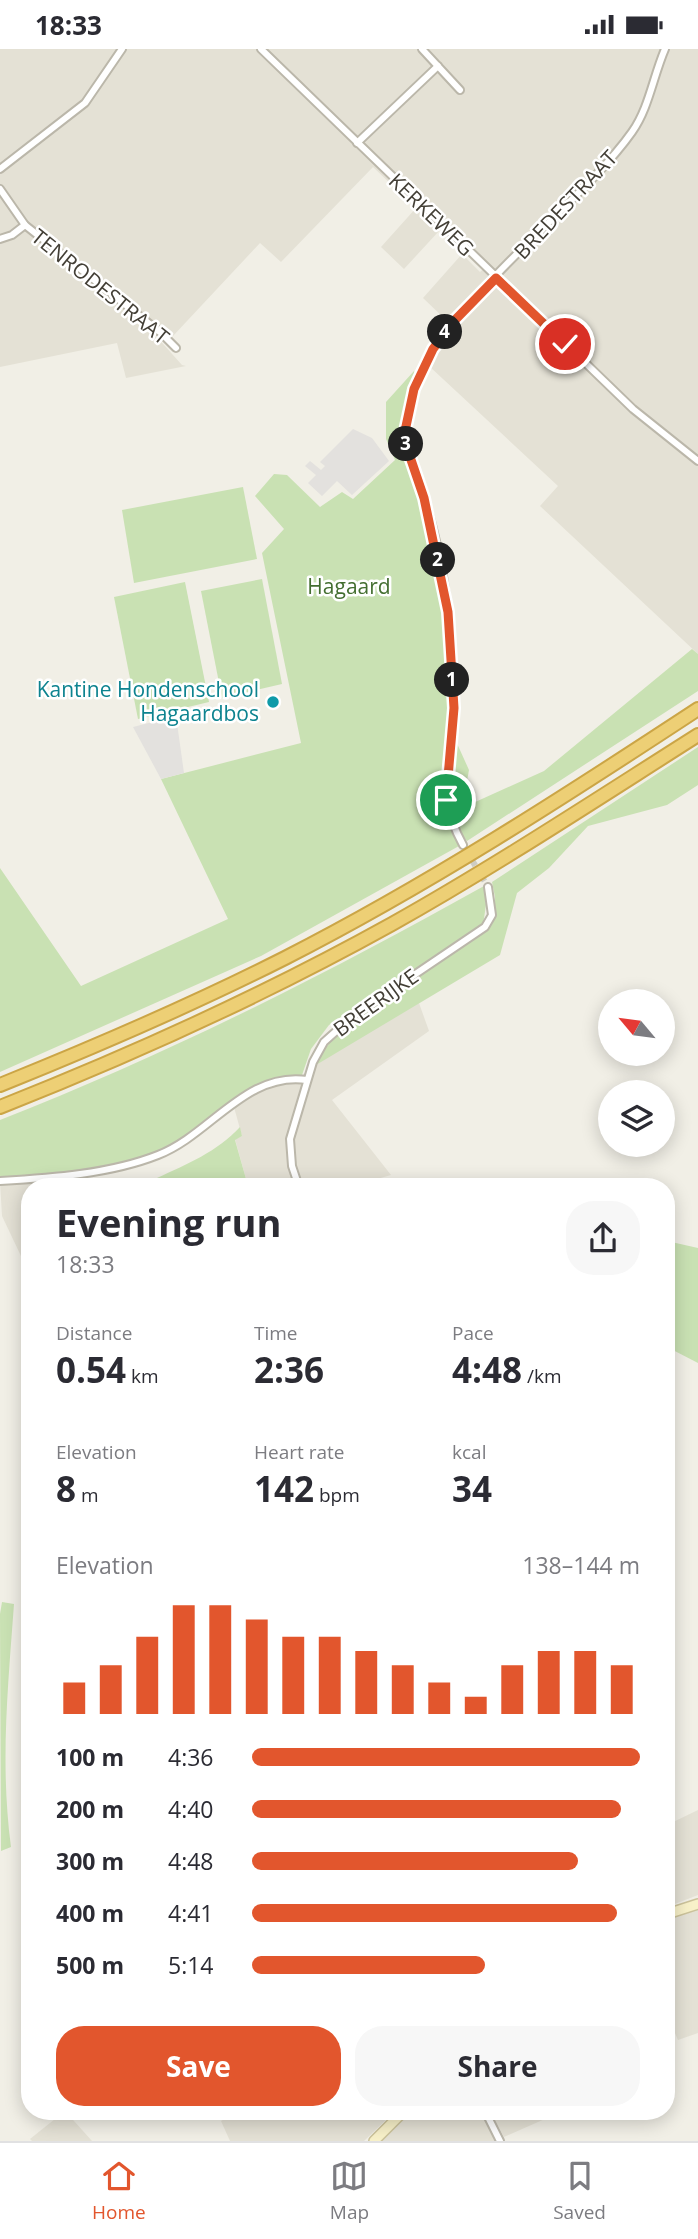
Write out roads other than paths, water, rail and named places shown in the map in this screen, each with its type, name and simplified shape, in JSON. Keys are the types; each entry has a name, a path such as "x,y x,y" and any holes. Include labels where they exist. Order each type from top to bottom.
{"highway":[{"path":"0,1085 166,1015 285,958 385,904 509,830 698,709"},
{"path":"0,1107 92,1070 225,1010 393,924 514,852 698,735"}],"street":[{"path":"0,169 85,103 122,49"},
{"name":"KERKEWEG","path":"261,49 633,409 698,461"},
{"path":"422,49 460,90"},
{"name":"BREDESTRAAT","path":"463,845 446,800 454,708 448,612 424,498 407,448 405,431 414,389 433,349 455,320 596,176 631,134 644,110 665,49"},
{"path":"357,143 438,66"},
{"path":"0,189 25,225 12,235 0,239"},
{"name":"TENRODESTRAAT","path":"25,225 161,333 176,348"},
{"name":"BREERIJKE","path":"296,1178 292,1166 290,1139 307,1080 324,1042 336,1029 485,927 492,915 488,887"},
{"path":"41,1178 134,1163 155,1156 193,1135 263,1084 286,1079 307,1080"},
{"path":"0,1181 21,1179"},
{"path":"675,1911 698,1903"},
{"path":"374,2141 395,2120"},
{"path":"490,2120 500,2141"}],"tunnel":[{"path":"463,845 488,887"}],"place":[{"name":"Kantine Hondenschool Hagaardbos","path":"273,702"}],"park label":[{"name":"Hagaard","path":"349,587"}]}
